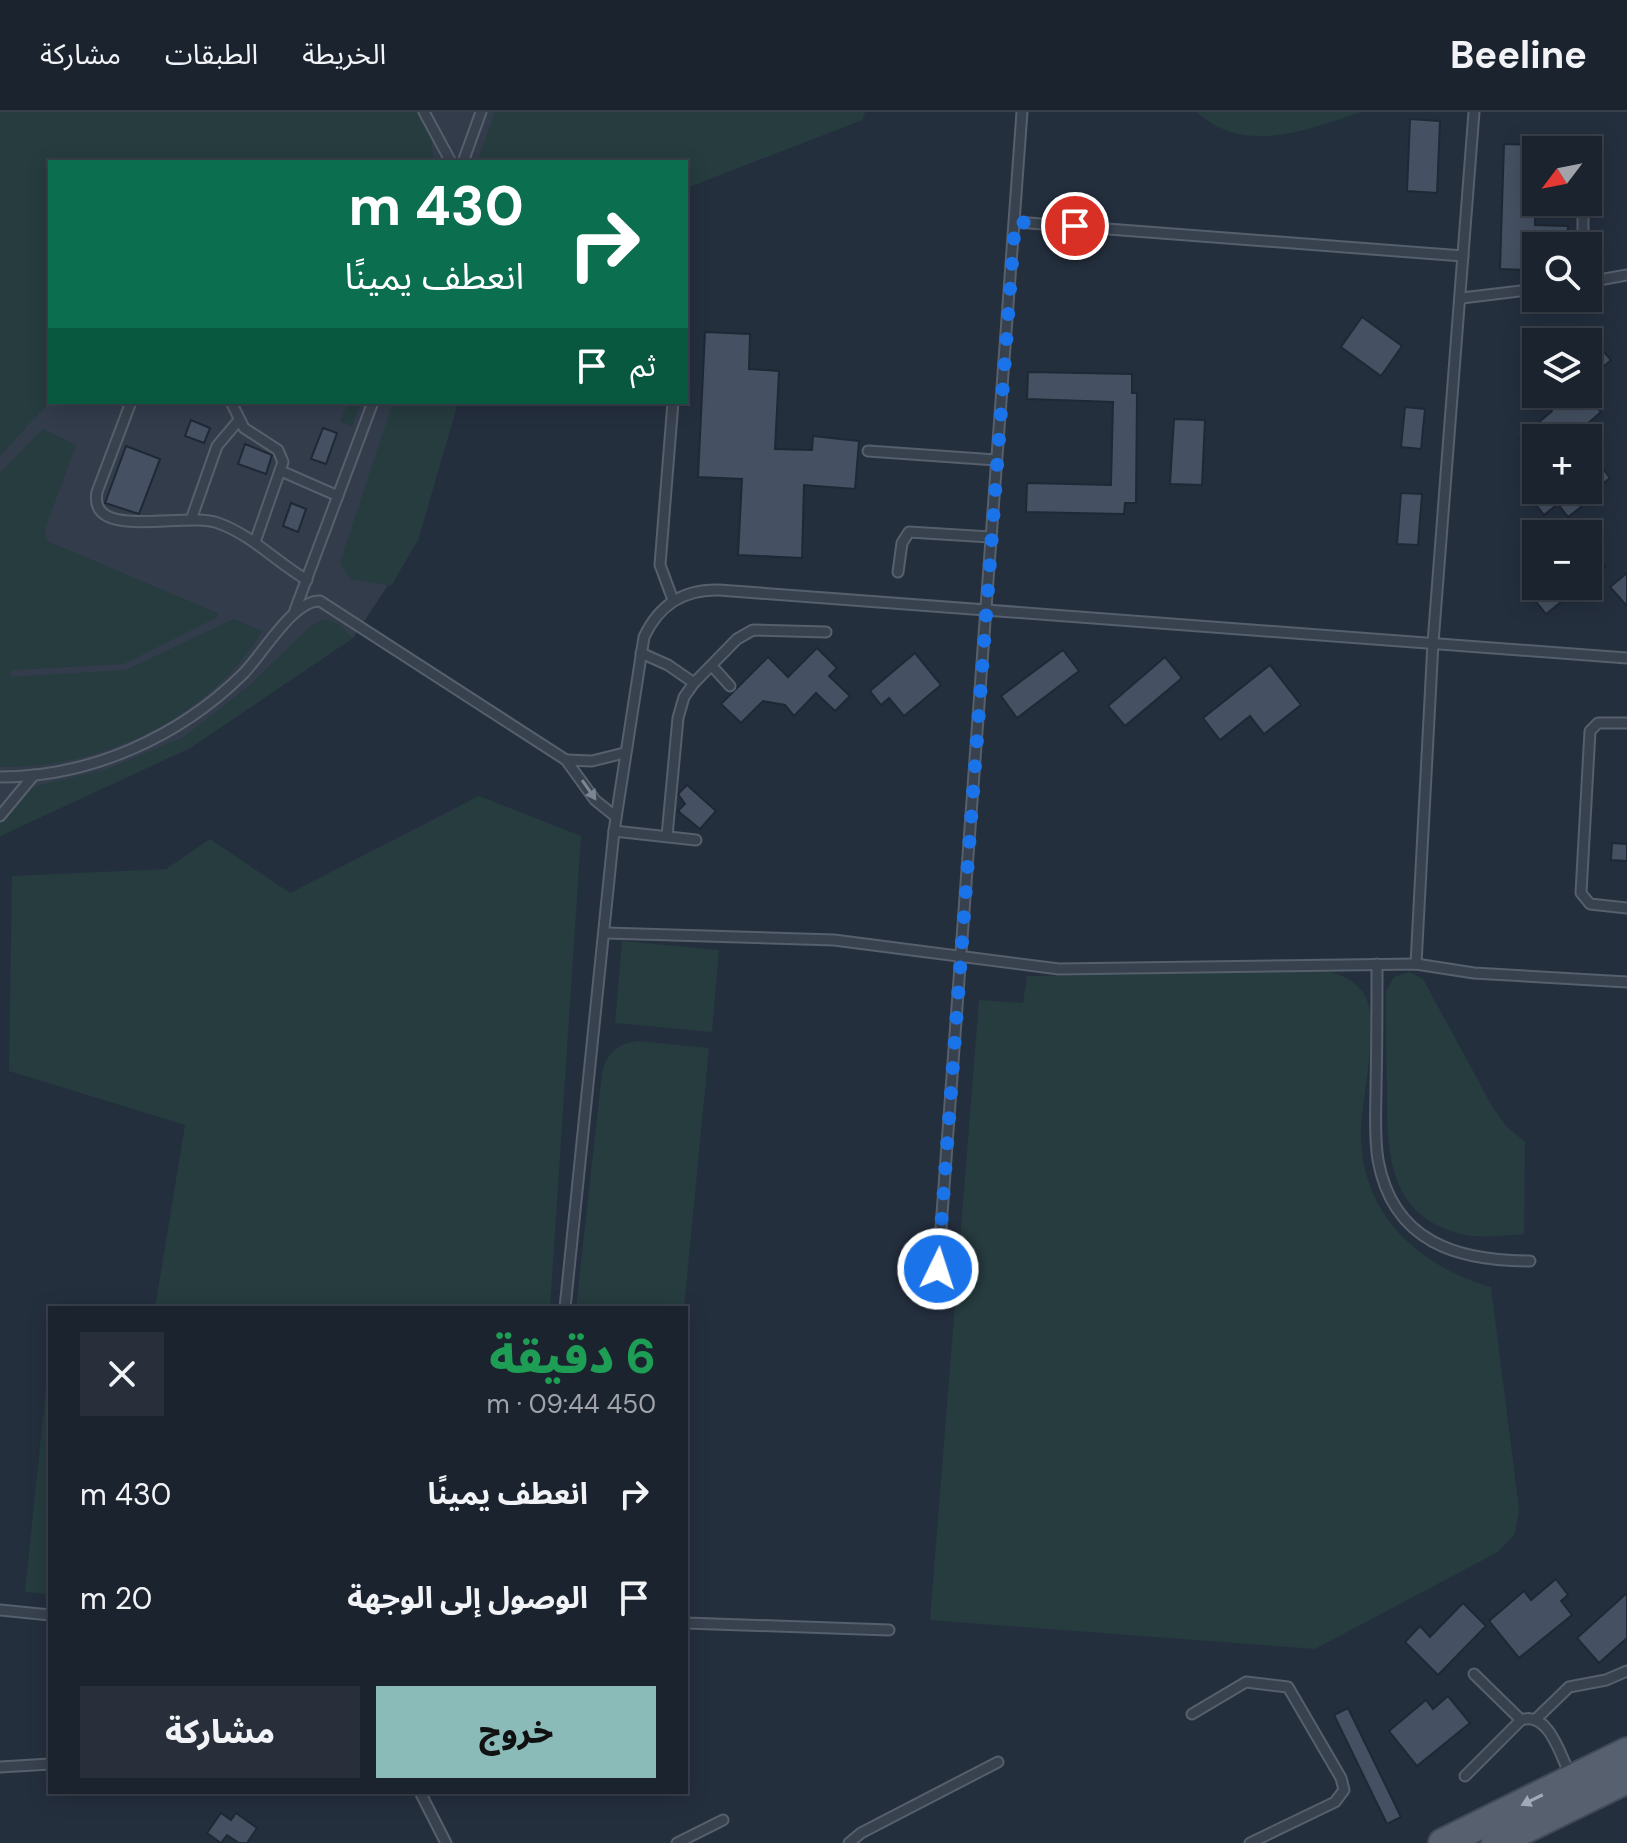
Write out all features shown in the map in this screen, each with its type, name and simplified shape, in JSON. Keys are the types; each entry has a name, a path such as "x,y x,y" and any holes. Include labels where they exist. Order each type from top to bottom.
{"main road":[{"path":"1443,1843 1627,1752"},
{"path":"1496,1843 1627,1779"}],"lane":[{"path":"424,112 450,160"},
{"path":"464,160 481,112"},
{"path":"938,1269 1022,112"},
{"path":"1416,964 1433,643 1474,112"},
{"path":"1015,222 1463,256"},
{"path":"1602,279 1627,275"},
{"path":"1462,298 1522,291"},
{"path":"130,404 97,492 97,509 121,522 192,517 225,525 255,542 282,565 307,580"},
{"path":"232,404 250,434 278,450 281,471 255,542"},
{"path":"0,777 34,775 105,759 177,727 243,674 270,645 295,610 372,404"},
{"path":"673,404 660,565 673,600"},
{"path":"192,517 217,446 239,420"},
{"path":"868,451 996,460"},
{"path":"281,471 338,496"},
{"path":"898,572 902,543 909,532 925,530 990,537"},
{"path":"565,1306 624,753 641,653 651,623 673,600 703,589 1627,658"},
{"path":"295,610 311,601 329,605 566,760 595,800 616,817"},
{"path":"667,836 678,718 684,697 694,683 737,639 753,630 826,632"},
{"path":"641,653 668,665 694,683"},
{"path":"712,666 730,686"},
{"path":"1627,723 1598,723 1590,731 1581,893 1590,904 1627,908"},
{"path":"566,760 592,761 624,753"},
{"path":"0,816 34,775"},
{"path":"614,831 696,840"},
{"path":"606,933 801,938 960,954 1059,969 1416,964 1474,973 1627,982"},
{"path":"1377,964 1377,1158 1394,1203 1408,1222 1447,1250 1493,1261 1530,1261"},
{"path":"0,1610 48,1615"},
{"path":"688,1623 889,1630"},
{"path":"1465,1776 1521,1720 1537,1718 1569,1687 1606,1680 1627,1671"},
{"path":"1474,1674 1521,1720"},
{"path":"1192,1714 1246,1682 1288,1687 1341,1778 1344,1790 1335,1802 1250,1843"},
{"path":"1537,1718 1547,1727 1573,1780"},
{"path":"849,1843 861,1833 998,1762"},
{"path":"0,1767 48,1764"},
{"path":"421,1794 446,1843"},
{"path":"677,1843 723,1820"}],"shaded area":[{"path":"0,112 865,112 862,120 688,187 688,160 48,160 48,404 457,404 418,540 353,638 190,748 0,836"}],"green space":[{"path":"0,112 419,112 431,137 434,160 48,160 48,403 0,456"},
{"path":"495,112 865,112 862,120 688,187 688,160 478,160"},
{"path":"1197,112 1361,112 1298,132 1255,136 1235,133 1215,125"},
{"path":"360,404 352,426 340,422 347,405"},
{"path":"392,404 457,404 418,540 391,586 351,579 340,563"},
{"path":"43,429 76,445 45,529 47,541 217,613 218,617 124,664 11,670 10,677 126,670 234,619 262,631 240,662 213,689 183,713 149,732 113,748 76,759 0,767 0,473"},
{"path":"325,619 340,625 353,638 190,748 0,836 0,821 28,788 108,769 184,737 251,684 312,625"},
{"path":"479,796 581,836 550,1306 155,1306 185,1125 9,1071 12,876 166,869 210,839 290,893"},
{"path":"622,941 719,950 712,1032 615,1023"},
{"path":"1325,971 1349,979 1361,990 1368,1004 1371,1042 1361,1130 1363,1159 1370,1186 1382,1210 1417,1250 1464,1278 1491,1287 1519,1509 1515,1534 1498,1552 1315,1649 930,1620 979,1000 1023,1003 1027,976"},
{"path":"1409,972 1423,979 1493,1108 1507,1127 1525,1142 1524,1234 1462,1234 1437,1225 1418,1212 1404,1196 1390,1155 1386,991 1394,977"},
{"path":"638,1041 709,1048 684,1306 576,1306 602,1072 614,1050"},
{"path":"46,1388 48,1594 25,1592"}],"building":[{"path":"1410,119 1440,121 1437,193 1407,191"},
{"path":"1504,144 1522,145 1522,216 1535,216 1535,225 1568,226 1568,232 1522,232 1522,270 1500,269"},
{"path":"1362,317 1402,346 1381,376 1341,347"},
{"path":"705,332 750,334 749,369 779,371 775,449 812,450 813,436 859,441 855,489 804,485 802,558 738,555 742,479 698,477"},
{"path":"1602,350 1611,360 1602,368"},
{"path":"1028,372 1132,374 1132,393 1137,393 1136,503 1125,503 1124,514 1026,512 1027,483 1111,485 1113,402 1027,399"},
{"path":"1405,407 1425,409 1421,449 1401,447"},
{"path":"1550,408 1597,408 1601,412 1587,424 1537,424 1552,411"},
{"path":"1174,419 1205,420 1202,485 1170,484"},
{"path":"191,420 210,428 204,443 185,436"},
{"path":"323,428 337,433 326,464 311,459"},
{"path":"245,444 272,455 266,474 238,464"},
{"path":"126,446 160,459 139,514 105,503"},
{"path":"1602,467 1610,478 1602,484"},
{"path":"1401,493 1422,494 1418,545 1397,544"},
{"path":"291,503 306,509 298,532 283,526"},
{"path":"1535,504 1558,504 1544,515"},
{"path":"1558,504 1579,504 1581,507 1568,517"},
{"path":"1627,573 1627,606 1610,587"},
{"path":"1535,600 1564,600 1546,614"},
{"path":"817,648 837,668 829,676 850,696 835,711 816,693 794,716 785,705 763,701 741,723 721,704 768,657 788,677"},
{"path":"1063,650 1079,671 1017,718 1001,696"},
{"path":"915,653 941,685 904,716 889,698 881,705 870,691"},
{"path":"1165,657 1182,678 1125,726 1108,706"},
{"path":"1270,665 1301,705 1264,734 1250,716 1220,740 1203,718"},
{"path":"687,785 716,811 700,829 678,811 685,804 678,794"},
{"path":"1612,843 1627,844 1627,861 1611,860"},
{"path":"1556,1579 1568,1595 1561,1601 1572,1615 1519,1658 1489,1621 1524,1591 1531,1600"},
{"path":"1627,1593 1627,1638 1599,1663 1577,1638"},
{"path":"1463,1603 1486,1626 1438,1675 1405,1642 1420,1626 1430,1637"},
{"path":"1448,1696 1470,1723 1417,1766 1389,1731 1426,1700 1433,1709"},
{"path":"1348,1708 1401,1817 1387,1824 1334,1715"},
{"path":"221,1813 231,1820 236,1813 257,1828 247,1843 239,1843 227,1835 221,1843 207,1833"}],"route":[{"path":"938,1269 1015,222 1075,226"}]}
